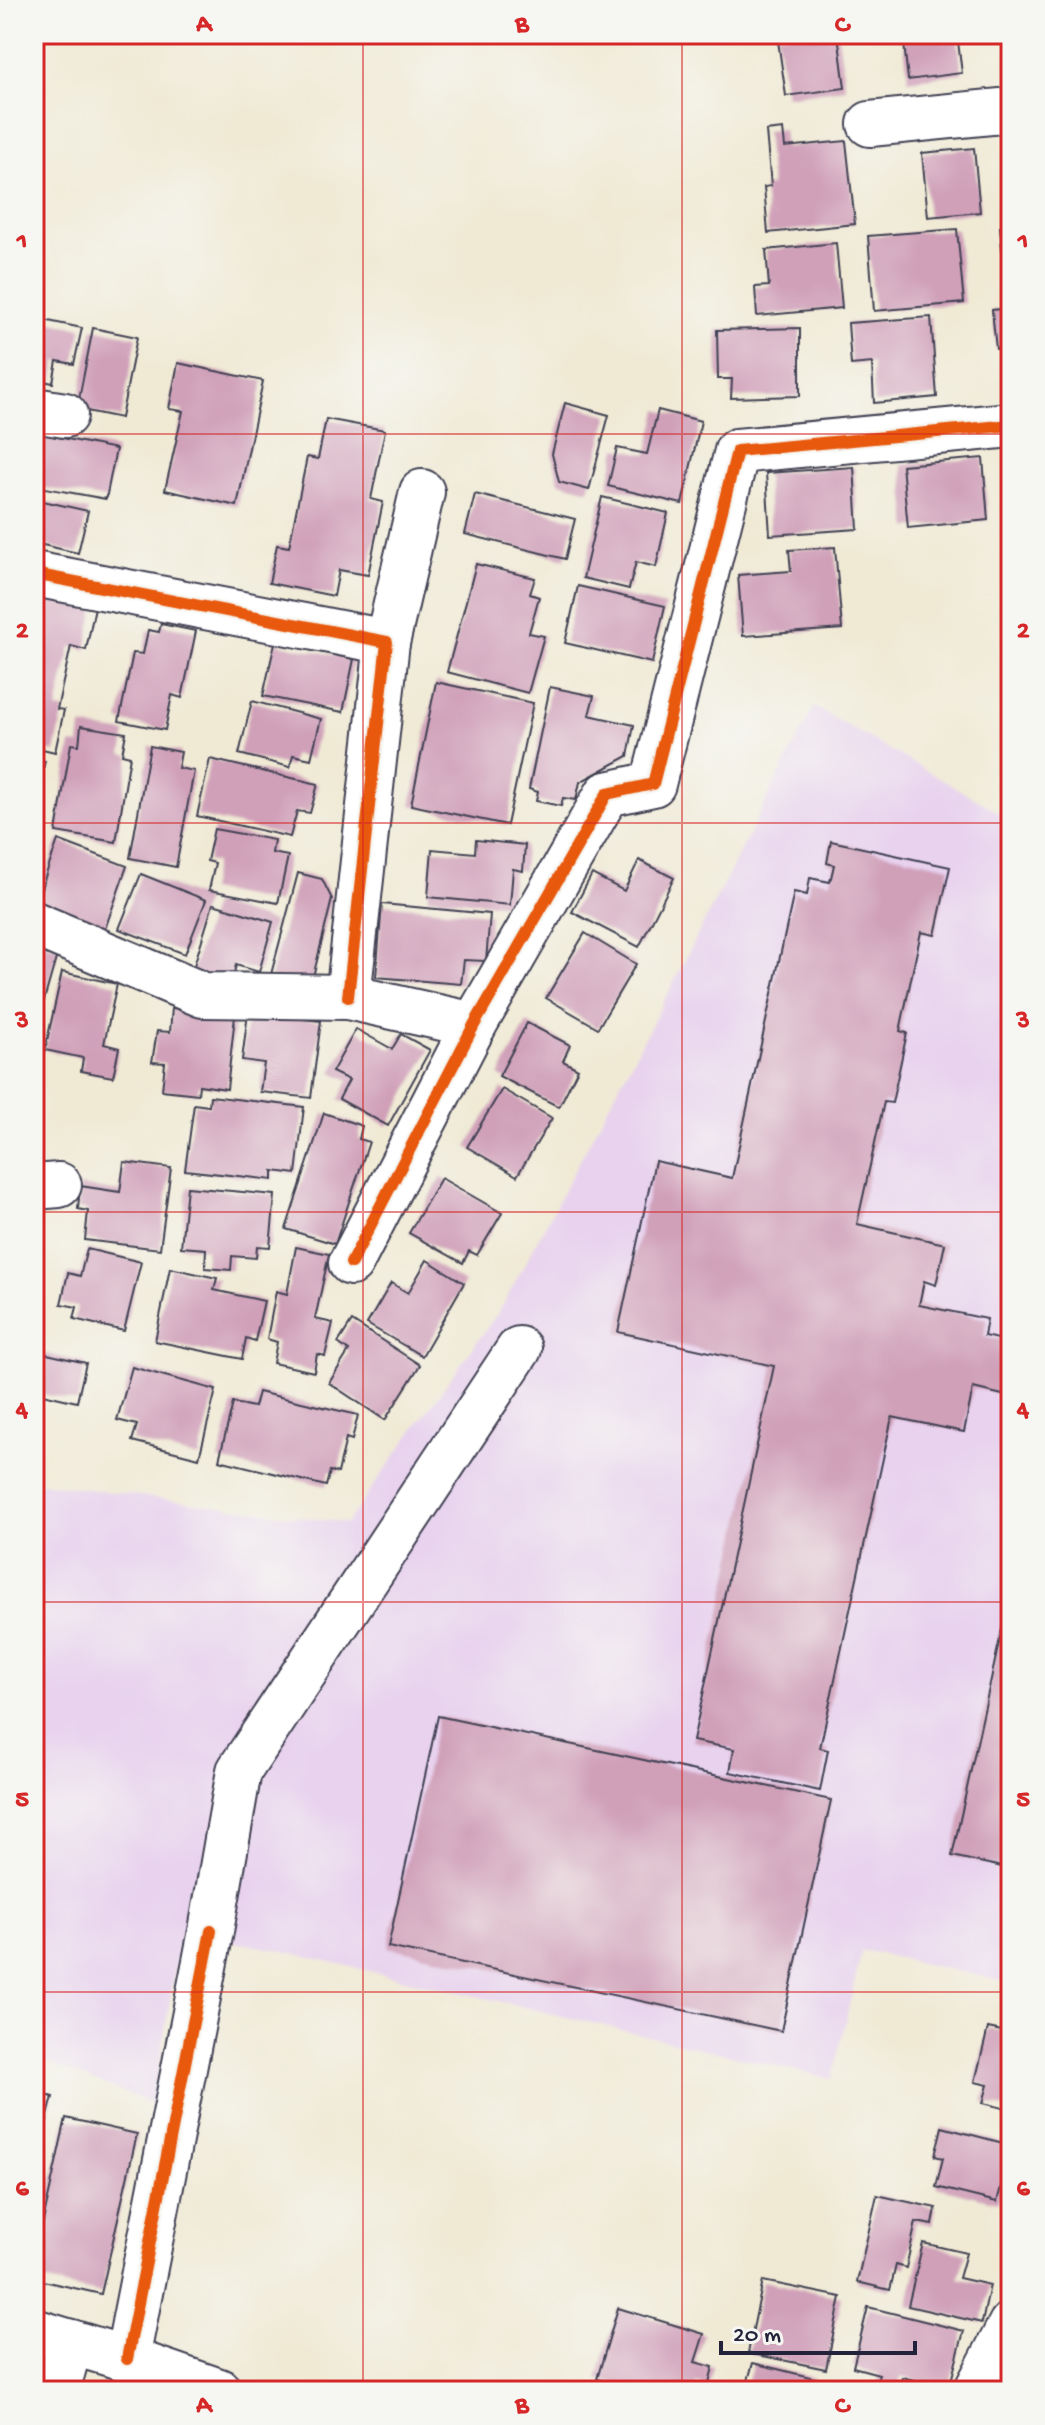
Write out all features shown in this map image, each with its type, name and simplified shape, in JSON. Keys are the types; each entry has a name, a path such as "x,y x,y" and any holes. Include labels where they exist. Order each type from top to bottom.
{"street":[{"path":"870,124 1011,110"},
{"path":"351,1263 474,1025 607,794 653,784 737,451 1011,425"},
{"path":"348,997 387,643 422,492"},
{"path":"34,574 387,643"},
{"path":"34,924 203,995 348,997 474,1025"},
{"path":"127,2359 211,1931 239,1771 519,1349"},
{"path":"990,2385 1011,2324"},
{"path":"57,2391 52,2336 219,2391"}],"shaded area":[{"path":"814,707 1011,819 1011,1983 862,1950 832,2079 279,1950 181,1933 153,2104 34,2057 34,1482 347,1523 502,1307 664,1001"}],"building":[{"path":"777,34 838,34 845,88 786,96"},
{"path":"903,34 957,34 962,73 908,80"},
{"path":"783,129 785,147 846,141 855,224 768,233 764,187 771,186 766,131"},
{"path":"974,148 980,212 928,217 922,153"},
{"path":"1011,226 1011,291 1006,291 1000,227"},
{"path":"957,229 964,303 874,311 868,236"},
{"path":"836,243 842,308 757,316 755,287 769,286 766,250"},
{"path":"1011,308 1009,354 1008,348 996,349 992,310"},
{"path":"931,317 937,397 874,403 872,363 851,365 848,323"},
{"path":"34,318 82,328 74,364 57,361 53,383 34,379"},
{"path":"93,328 137,337 121,418 77,409"},
{"path":"800,328 800,396 731,398 732,379 718,379 717,330"},
{"path":"178,363 263,381 237,506 165,490 183,411 169,409"},
{"path":"565,403 609,415 589,490 559,482 552,454"},
{"path":"658,410 701,421 682,504 608,486 617,448 647,454"},
{"path":"326,419 385,430 371,499 383,502 368,575 339,570 334,596 269,583 277,545 289,547 307,457 318,459"},
{"path":"38,433 116,449 106,499 34,486"},
{"path":"983,458 988,520 908,528 902,465"},
{"path":"854,467 858,529 770,535 766,473"},
{"path":"475,494 575,519 565,559 465,534"},
{"path":"602,497 668,513 656,567 636,562 629,589 583,578"},
{"path":"34,499 88,511 78,553 34,543"},
{"path":"835,547 842,629 743,636 738,575 791,571 789,550"},
{"path":"476,564 535,578 530,594 539,597 529,633 544,636 528,693 447,672"},
{"path":"578,586 665,606 652,663 565,643"},
{"path":"34,592 95,607 86,650 71,646 57,709 64,710 55,752 34,747"},
{"path":"161,624 196,631 182,698 172,695 165,730 119,721 133,653 143,654 148,630 159,632"},
{"path":"275,643 354,659 343,712 263,696"},
{"path":"436,682 533,703 507,825 411,805"},
{"path":"550,687 594,696 589,715 634,725 628,756 580,782 576,800 563,798 561,806 536,801 538,792 529,789"},
{"path":"252,701 321,719 311,759 293,755 290,767 239,754"},
{"path":"81,726 126,733 122,754 130,756 116,842 56,832 71,744 79,745"},
{"path":"150,746 181,752 178,768 194,771 176,867 130,858"},
{"path":"34,758 45,761 35,803 34,803"},
{"path":"210,759 318,784 310,813 297,811 290,837 197,816"},
{"path":"214,829 274,840 272,853 288,856 278,903 209,890 215,863 207,861"},
{"path":"58,840 127,866 105,929 36,903"},
{"path":"476,840 525,845 523,871 513,869 510,905 428,897 432,849 475,853"},
{"path":"831,841 950,867 935,935 921,932 900,1031 907,1033 892,1103 884,1102 857,1224 945,1244 936,1285 924,1281 919,1305 987,1319 984,1336 1011,1342 1011,1397 973,1388 964,1432 892,1417 820,1748 828,1750 820,1791 730,1772 734,1749 693,1741 774,1366 618,1332 655,1161 732,1178 794,892 807,895 810,878 830,882 834,865 827,863"},
{"path":"639,860 674,878 639,947 572,912 592,874 624,891"},
{"path":"298,873 322,879 332,899 310,989 270,978"},
{"path":"141,874 206,900 185,954 119,929"},
{"path":"213,904 273,922 259,972 236,965 231,984 192,972"},
{"path":"382,904 490,914 486,961 464,960 461,984 376,977"},
{"path":"585,933 636,964 598,1028 546,998"},
{"path":"34,940 59,948 35,1032 34,1032"},
{"path":"62,972 117,984 104,1044 119,1048 113,1077 81,1071 83,1058 45,1050"},
{"path":"172,1008 235,1016 227,1089 199,1085 198,1094 162,1090 165,1063 152,1062 157,1031 170,1032"},
{"path":"248,1013 321,1021 311,1098 260,1092 264,1063 242,1060"},
{"path":"527,1023 570,1045 563,1061 578,1069 559,1107 499,1076"},
{"path":"356,1029 392,1049 401,1034 430,1050 388,1126 339,1099 349,1080 332,1072"},
{"path":"502,1089 552,1118 517,1176 467,1147"},
{"path":"210,1096 304,1107 296,1174 273,1171 273,1180 185,1170 194,1104 209,1106"},
{"path":"324,1113 362,1126 359,1139 369,1142 335,1244 286,1229"},
{"path":"124,1162 171,1168 160,1249 85,1240 88,1211 78,1209 80,1186 120,1192"},
{"path":"441,1178 502,1213 477,1255 469,1251 463,1263 409,1233"},
{"path":"187,1187 275,1195 270,1247 257,1246 256,1258 232,1256 231,1270 205,1268 206,1249 181,1247"},
{"path":"296,1247 329,1254 315,1319 333,1323 325,1356 317,1354 314,1372 273,1363 277,1342 267,1339 276,1291 287,1294"},
{"path":"87,1249 141,1262 124,1331 74,1319 77,1307 61,1304 68,1273 80,1276"},
{"path":"427,1260 464,1283 422,1356 367,1324 391,1283 408,1293"},
{"path":"170,1268 217,1278 214,1290 264,1301 255,1341 246,1338 242,1359 155,1341"},
{"path":"352,1321 420,1365 385,1420 329,1383 349,1351 338,1343"},
{"path":"34,1351 86,1363 77,1402 34,1392"},
{"path":"132,1367 216,1390 199,1458 132,1441 137,1425 117,1420"},
{"path":"258,1392 358,1415 352,1440 346,1438 338,1473 330,1471 326,1486 219,1460 233,1403 254,1407"},
{"path":"1011,1593 1011,1869 952,1856"},
{"path":"438,1716 831,1800 781,2031 388,1947"},
{"path":"1010,1996 1011,2110 983,2103 988,2085 975,2082 988,2028 1002,2031"},
{"path":"34,2092 53,2097 39,2149 34,2147"},
{"path":"66,2118 137,2134 101,2294 34,2279 34,2262"},
{"path":"942,2127 1011,2145 1011,2185 1002,2183 997,2202 936,2187 943,2158 935,2156"},
{"path":"877,2195 936,2208 933,2225 916,2222 906,2268 896,2265 890,2290 857,2282"},
{"path":"923,2243 966,2253 959,2278 990,2285 982,2323 908,2306"},
{"path":"763,2281 841,2297 826,2369 748,2353"},
{"path":"868,2307 964,2331 949,2389 902,2377 898,2391 895,2391 876,2386 879,2374 853,2367"},
{"path":"618,2308 704,2334 695,2362 713,2367 708,2387 696,2383 693,2391 638,2391 597,2379"},
{"path":"753,2363 814,2378 811,2391 745,2391"}],"cycle path":[{"path":"351,1263 474,1025 607,794 653,784 737,451 1011,425"},
{"path":"34,574 387,642 348,997"},
{"path":"127,2359 211,1931"}]}
